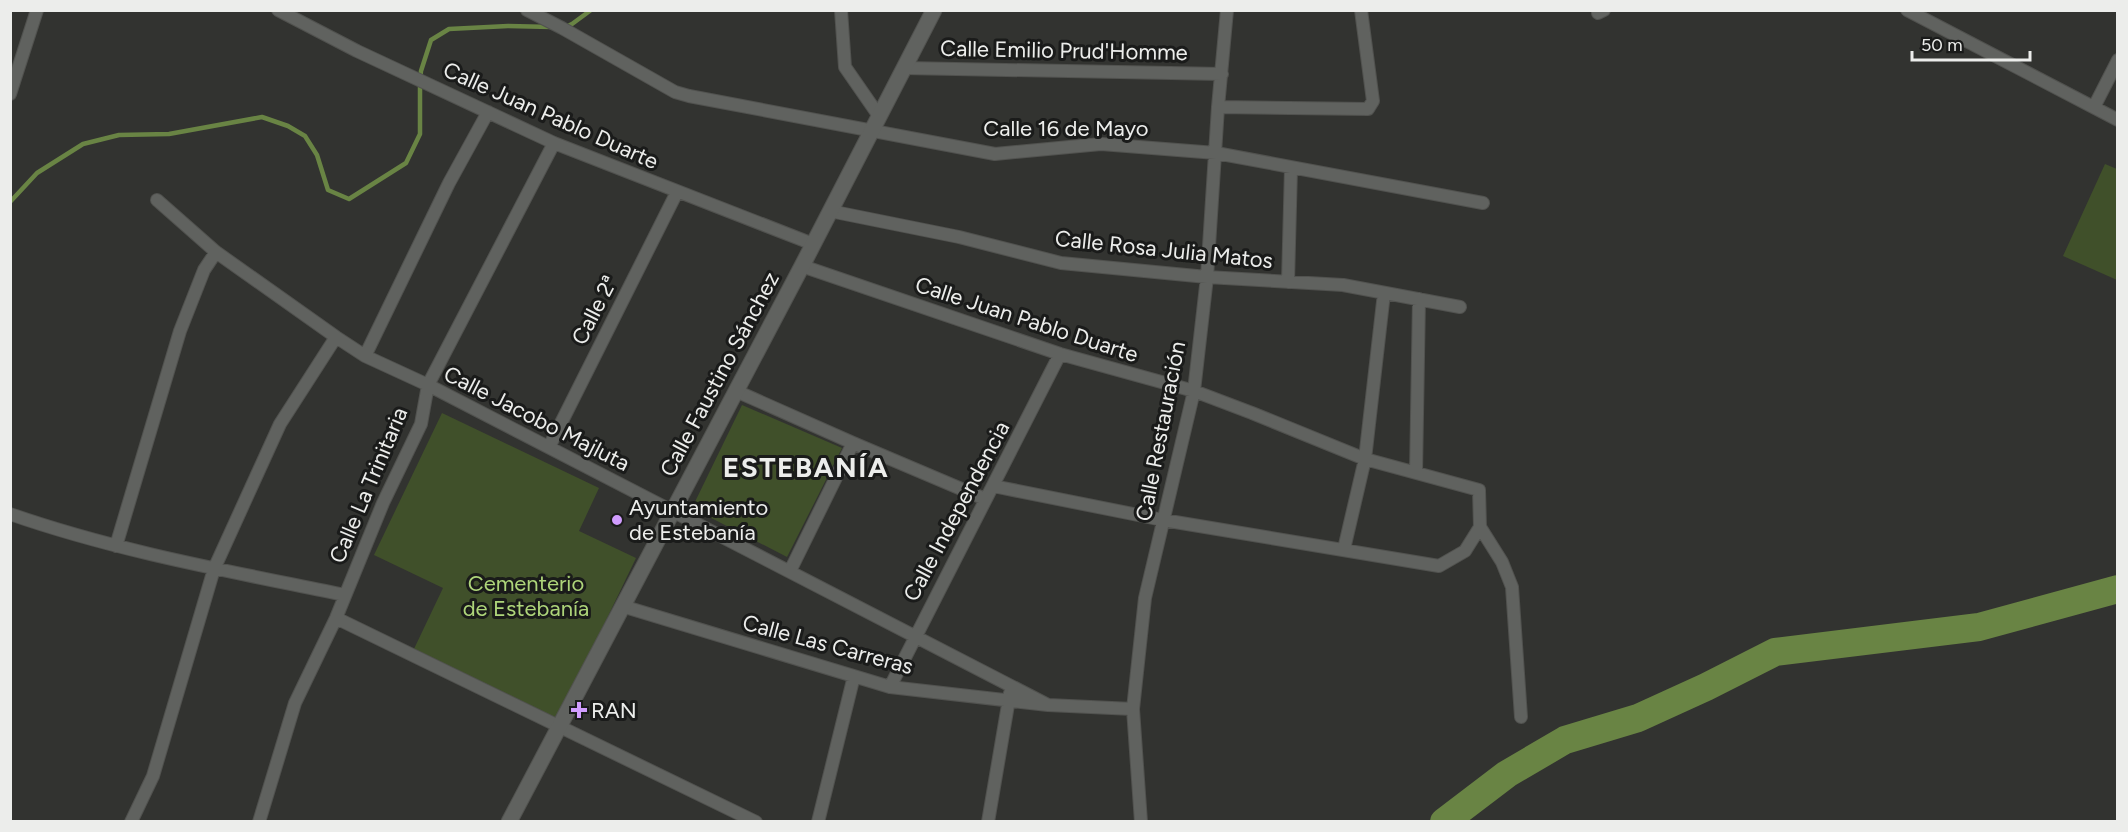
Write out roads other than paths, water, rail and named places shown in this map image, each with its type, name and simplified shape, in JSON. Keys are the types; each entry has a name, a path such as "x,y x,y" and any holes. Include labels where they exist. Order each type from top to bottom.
{"street":[{"path":"10,94 37,10"},
{"name":"Calle Juan Pablo Duarte","path":"278,10 357,51 554,143 813,244"},
{"name":"Calle 16 de Mayo","path":"527,10 675,92 995,154 1101,144 1216,153 1483,203"},
{"path":"841,10 845,67 879,116"},
{"name":"Calle Faustino Sánchez","path":"509,822 934,10"},
{"name":"Calle Restauración","path":"1141,822 1133,709 1145,598 1194,392 1208,277 1218,107 1227,10"},
{"path":"1218,107 1368,109 1373,101 1361,10"},
{"path":"1907,10 2118,120"},
{"path":"2094,108 2118,60"},
{"name":"Calle Emilio Prud'Homme","path":"905,69 1222,74"},
{"path":"365,356 449,183 488,112"},
{"name":"Calle La Trinitaria","path":"259,822 295,704 336,618 383,503 422,424 428,385 554,143"},
{"path":"1288,282 1291,168"},
{"name":"Calle 2ª","path":"549,447 677,192"},
{"name":"Calle Jacobo Majluta","path":"158,201 216,252 336,338 365,356 428,385 1048,705"},
{"name":"Calle Rosa Julia Matos","path":"830,211 959,237 1061,263 1208,277 1343,285 1460,307"},
{"path":"116,546 180,332 204,270 216,252"},
{"name":"Calle Juan Pablo Duarte","path":"802,266 1060,354 1194,392 1365,459 1479,490 1480,527"},
{"path":"1344,549 1365,459 1384,293"},
{"path":"1416,473 1419,299"},
{"path":"131,822 153,776 214,568 280,424 336,338"},
{"name":"Calle Independencia","path":"890,687 914,636 1060,354"},
{"path":"736,391 985,499"},
{"path":"790,572 853,443"},
{"path":"993,486 1163,520 1439,566 1465,551 1480,527 1502,562 1512,587 1521,717"},
{"path":"10,513 116,546 345,595"},
{"name":"Calle Las Carreras","path":"622,606 890,687 1048,705 1133,709"},
{"path":"336,618 756,822"},
{"path":"818,822 854,676"},
{"path":"988,822 1011,686"}],"waterway":[{"path":"566,27 591,10"},
{"path":"10,202 37,173 83,144 119,135 169,134 262,117 288,126 305,136 317,155 328,190 349,199 406,163 420,134 421,71 431,40 449,29 508,26 552,27"},
{"path":"1444,822 1507,774 1565,740 1638,718 1775,652 1979,627 2118,589"}],"place":[{"name":"Ayuntamiento de Estebanía","path":"617,520"},
{"name":"RAN","path":"579,710"}],"district":[{"name":"ESTEBANÍA","path":"806,467"}],"park label":[{"name":"Cementerio de Estebanía","path":"526,596"}]}
